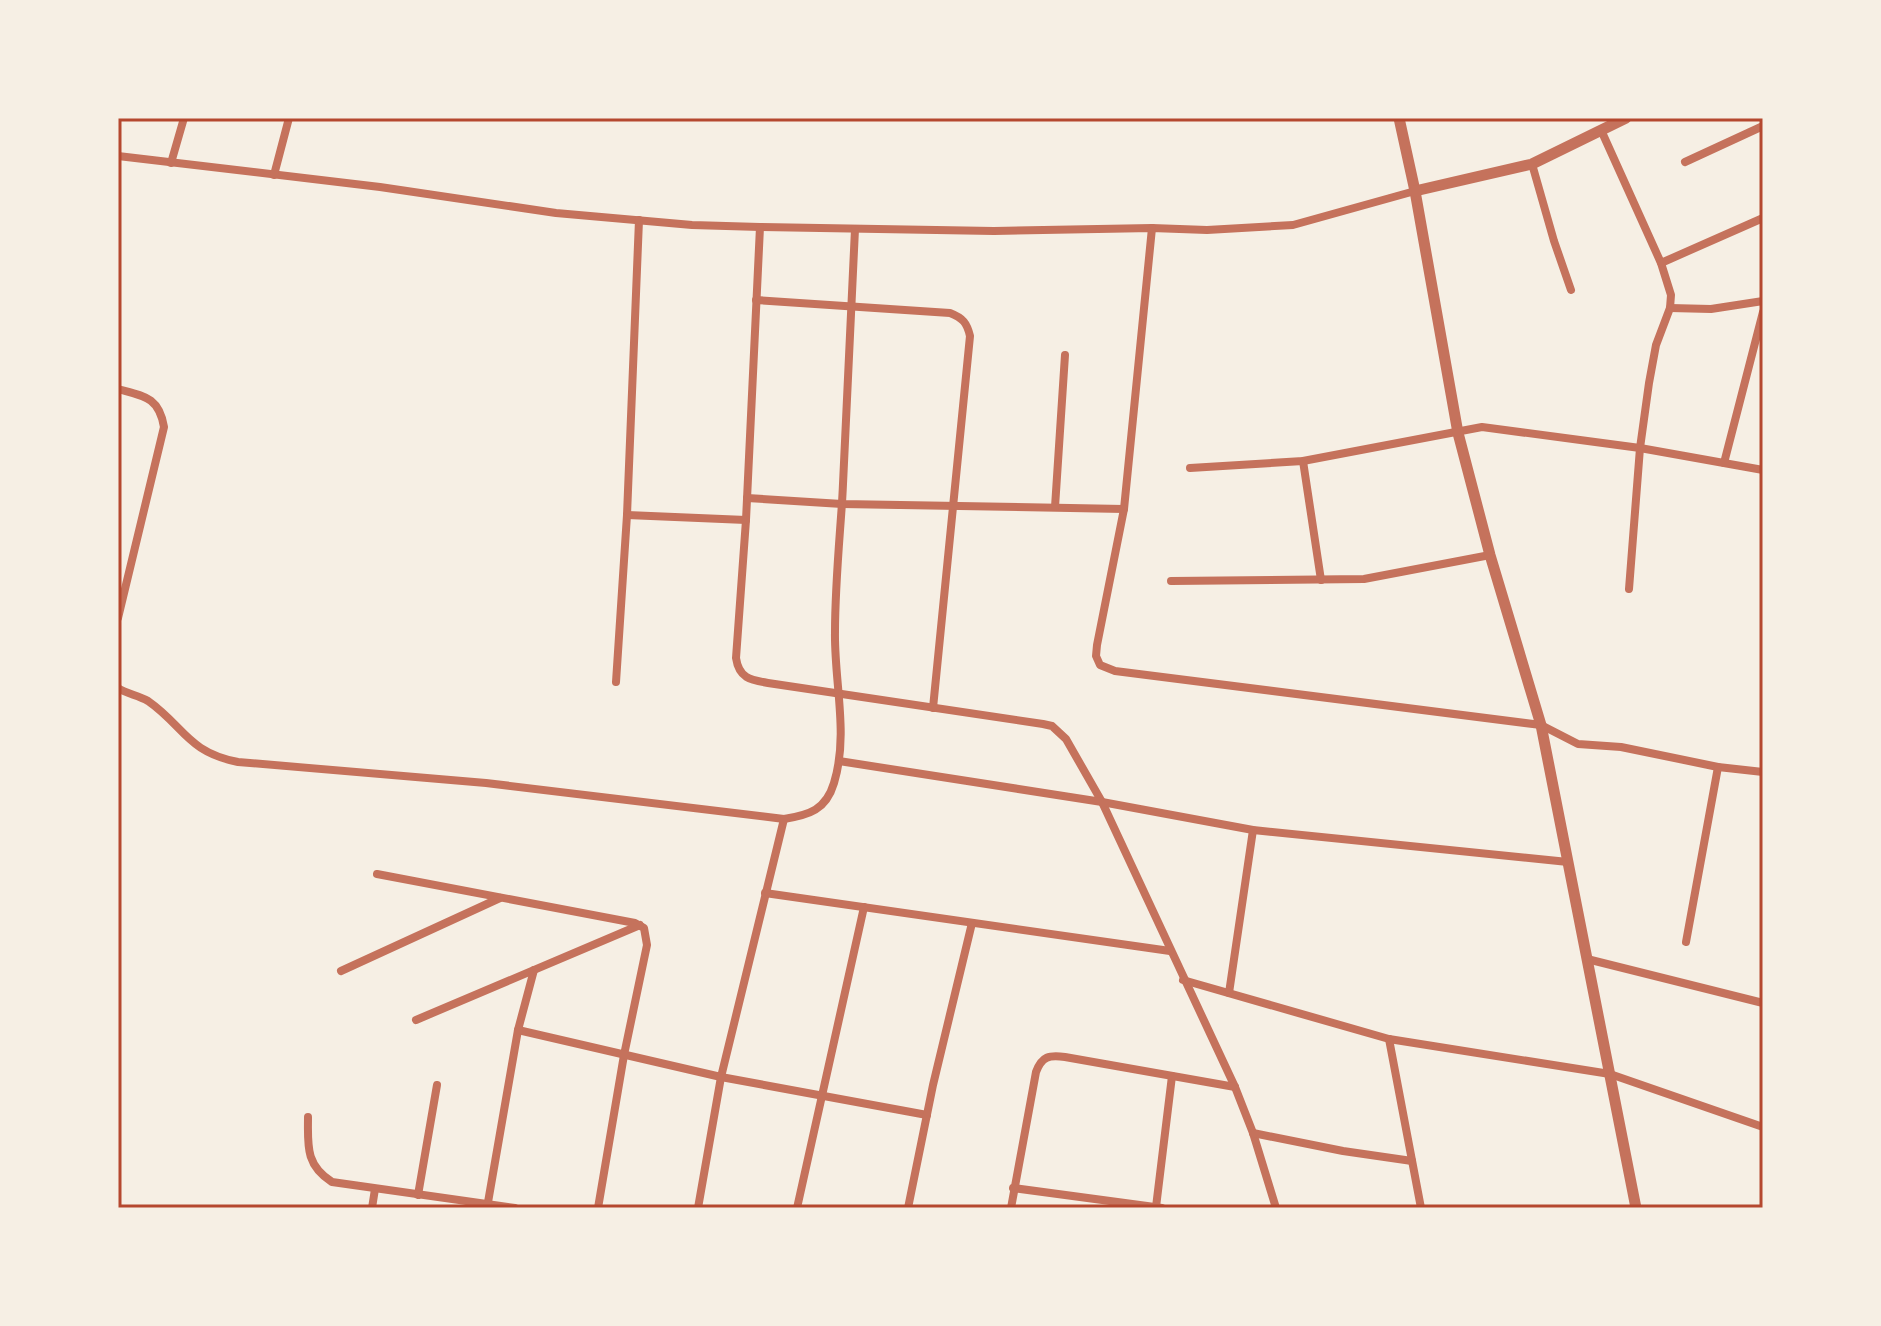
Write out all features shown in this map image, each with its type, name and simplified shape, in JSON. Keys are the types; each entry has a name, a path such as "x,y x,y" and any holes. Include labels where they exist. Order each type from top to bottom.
{"street":[{"path":"171,163 184,118"},
{"path":"274,175 289,118"},
{"path":"1399,118 1458,433 1490,555 1541,725 1636,1208"},
{"path":"118,156 380,187 556,213 639,220 855,229 1207,230 1293,225 1415,191 1532,164 1626,118"},
{"path":"1685,162 1763,126"},
{"path":"1601,130 1669,284 1670,308 1656,345 1640,448 1629,589"},
{"path":"1532,164 1571,290"},
{"path":"1661,263 1763,218"},
{"path":"616,682 627,515 639,220"},
{"path":"760,227 736,658 740,673 753,680 1052,726 1060,732 1073,747 1102,802 1235,1087 1276,1208"},
{"path":"1152,228 1124,509 1097,645 1097,661 1115,671 1541,725 1578,744 1621,747 1718,767 1763,772"},
{"path":"118,688 143,699 198,748 213,756 238,762 486,783 784,819 807,815 826,801 839,761 841,713 835,634 855,229"},
{"path":"756,300 950,313 968,326 970,336 933,708"},
{"path":"1670,308 1711,309 1763,301"},
{"path":"1724,463 1763,312"},
{"path":"1055,507 1065,355"},
{"path":"118,389 146,397 158,405 164,427 118,618"},
{"path":"1190,468 1303,461 1482,427 1640,448 1763,470"},
{"path":"1303,461 1321,580"},
{"path":"747,498 842,504 1124,509"},
{"path":"627,515 746,520"},
{"path":"1171,581 1364,579 1490,555"},
{"path":"839,761 1102,802 1253,830 1568,862"},
{"path":"1686,942 1718,767"},
{"path":"698,1208 721,1077 784,819"},
{"path":"1229,993 1253,830"},
{"path":"377,874 640,925 646,933 647,945 624,1055 598,1208"},
{"path":"765,893 1170,951"},
{"path":"341,971 502,897"},
{"path":"797,1208 864,907"},
{"path":"908,1208 972,923"},
{"path":"416,1020 640,925"},
{"path":"1587,959 1763,1003"},
{"path":"487,1206 518,1030 534,970"},
{"path":"1183,980 1389,1039 1610,1074 1763,1127"},
{"path":"518,1030 721,1077 927,1115"},
{"path":"1389,1039 1421,1208"},
{"path":"1011,1208 1036,1072 1042,1060 1053,1056 1065,1057 1235,1087"},
{"path":"1013,1188 1159,1208 1172,1076"},
{"path":"418,1195 437,1085"},
{"path":"308,1117 308,1146 313,1164 322,1176 332,1182 515,1208"},
{"path":"1253,1133 1412,1161"},
{"path":"372,1208 375,1189"}]}
